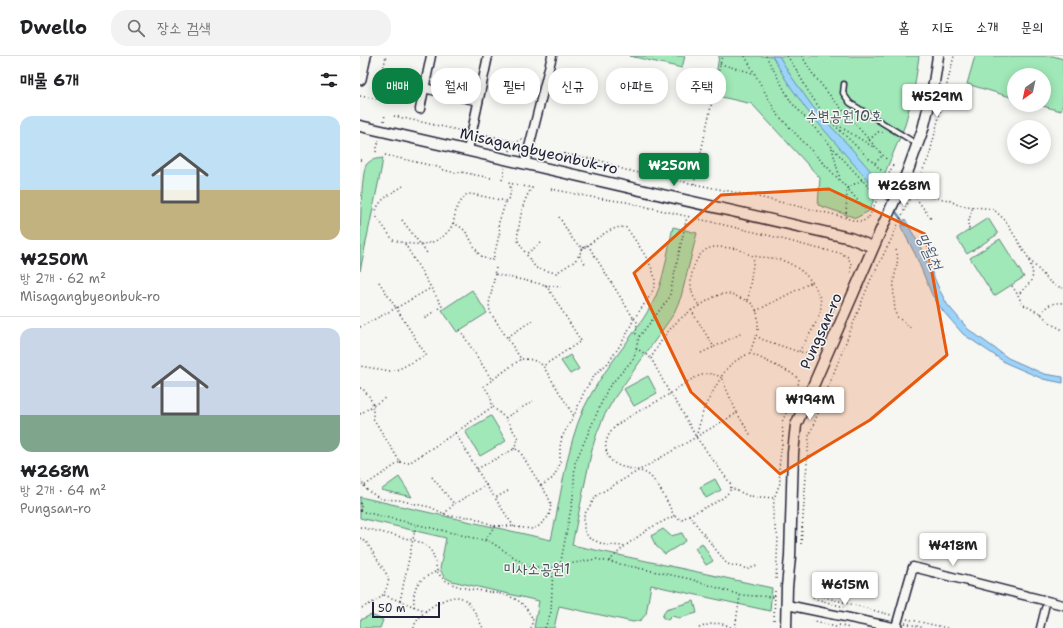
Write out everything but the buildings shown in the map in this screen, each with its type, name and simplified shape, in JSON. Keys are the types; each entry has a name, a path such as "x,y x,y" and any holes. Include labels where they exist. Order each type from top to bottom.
{"main road":[{"path":"360,79 365,56"}],"street":[{"path":"420,109 431,56"},
{"path":"481,87 488,56"},
{"path":"525,163 552,56"},
{"name":"Pungsan-ro","path":"786,628 793,454 796,425 873,247 907,173 923,129 938,56"},
{"path":"424,88 431,90"},
{"path":"468,150 477,104"},
{"name":"Misagangbyeonbuk-ro","path":"360,126 850,238 873,247"},
{"path":"787,605 897,628 913,567 1063,605"},
{"path":"1040,628 1045,608"}],"lane":[{"path":"844,84 843,93 850,103 917,145"}],"path":[{"path":"384,68 386,56"},
{"path":"694,184 722,56"},
{"path":"745,56 753,73 777,114 865,209"},
{"path":"766,56 791,102 874,193"},
{"path":"787,56 796,69 808,92 825,116 882,171"},
{"path":"802,56 812,73 888,161"},
{"path":"801,545 809,436 870,281 889,244 912,191 929,157 954,56"},
{"path":"720,64 753,73"},
{"path":"360,96 372,99"},
{"path":"394,116 463,130"},
{"path":"831,121 877,149"},
{"path":"869,140 878,132 894,130"},
{"path":"483,134 517,142 520,139"},
{"path":"832,147 840,181"},
{"path":"560,153 602,161 625,170 758,197 862,222 868,217 893,165"},
{"path":"385,155 438,167 455,173 461,172 491,178"},
{"path":"875,163 883,156"},
{"path":"847,188 862,180"},
{"path":"453,223 464,230 478,254 492,260 500,231 498,226 510,192 509,183 532,188 527,195 524,205 517,239 536,268 556,273 575,261 583,248 614,228 622,226 627,228 653,270 656,280 655,286 634,319 624,340 607,364 596,373 585,390 574,416 562,437 560,447 560,464 553,478 541,486"},
{"path":"403,186 382,200 375,212 376,216 392,240 405,244 421,245 437,240 450,229 453,223 456,208 466,195 471,194 506,201"},
{"path":"846,218 847,188"},
{"path":"551,189 626,202 840,253 848,258 851,264 852,272 849,278"},
{"path":"926,196 949,200 958,205 993,209 1005,220 1029,259 1034,272 1034,277 1018,296"},
{"path":"916,198 932,220"},
{"path":"969,228 968,224 973,206"},
{"path":"559,217 574,241 583,248"},
{"path":"560,566 573,498 575,463 608,388 634,358 639,337 669,298 687,217"},
{"path":"402,220 427,253"},
{"path":"526,254 541,243"},
{"path":"405,244 442,306 424,318"},
{"path":"588,245 637,322 636,334 639,337"},
{"path":"699,306 692,293 691,283 693,272 700,255 706,251 715,247 737,249 754,256 782,260 802,271 812,282 821,302 817,321 799,352"},
{"path":"896,250 898,256 894,280 896,316 911,328"},
{"path":"579,255 586,265"},
{"path":"748,300 754,256"},
{"path":"1029,259 1049,281 1056,286 1063,288"},
{"path":"496,268 489,304 490,312 508,337 521,359"},
{"path":"494,274 561,287"},
{"path":"360,366 390,371 398,369 426,355 379,282"},
{"path":"756,311 812,282"},
{"path":"543,366 581,341 546,285"},
{"path":"1012,286 1022,304 1041,314 1051,324 1063,330"},
{"path":"360,328 431,288"},
{"path":"651,358 670,328 691,310 720,294 731,294 748,300 753,304 756,311 758,330"},
{"path":"756,335 761,339 799,352 811,353 840,298"},
{"path":"1041,314 1043,310 1053,303 1063,303"},
{"path":"691,310 714,347"},
{"path":"508,337 534,319"},
{"path":"460,330 492,380"},
{"path":"701,353 742,333"},
{"path":"696,437 704,408 721,377 734,361 750,353 755,338"},
{"path":"636,348 651,358 670,394 679,406 696,437 730,483 730,493 724,497 682,520 674,516 666,498 650,476 639,471 614,464 607,456 605,443 609,434 618,424 670,394 692,379 707,374 721,377 737,413 751,436"},
{"path":"750,353 791,373 799,379 798,386 782,422 783,435 779,467 780,483 774,498 773,519 778,537 776,580"},
{"path":"477,469 514,449 518,438 505,418 492,407 491,397 484,386 521,359 531,359 539,362 543,366 574,416"},
{"path":"360,388 370,396 373,406 373,418 400,462"},
{"path":"360,414 385,398"},
{"path":"505,418 533,400"},
{"path":"364,486 400,462 409,463 492,407"},
{"path":"625,546 605,545 589,538 584,530 584,515 597,495 737,413"},
{"path":"454,433 514,527"},
{"path":"360,480 368,491 382,499 399,500 430,507 449,516 472,517 495,526 532,529 539,526 549,516 551,504 548,496 518,450 514,449"},
{"path":"432,477 454,504"},
{"path":"444,514 454,504 486,485"},
{"path":"731,488 749,496 774,498"},
{"path":"495,498 508,491"},
{"path":"360,504 362,504 360,511 491,542 529,566 553,567 596,559 690,579 740,596 775,597"},
{"path":"689,515 727,564 748,569 757,566"},
{"path":"609,561 625,546 650,528 674,516"},
{"path":"400,601 416,525"},
{"path":"485,540 495,526"},
{"path":"360,527 425,544 431,549 437,571 446,582 506,596 518,601 526,608 533,619 531,628"},
{"path":"360,538 367,543 389,578 384,595 360,609"},
{"path":"545,628 551,612 553,567"},
{"path":"414,607 416,585 427,576 437,571"},
{"path":"774,620 775,591"},
{"path":"384,595 426,611"},
{"path":"813,598 817,595 947,628"},
{"path":"414,628 414,624 422,614 438,603 452,596 461,597 468,602 483,628"},
{"path":"699,628 712,623 733,628 740,596"},
{"path":"809,617 814,621 839,628"}],"highlighted area":[{"path":"829,189 925,234 947,355 870,420 780,474 691,392 634,273 721,195"}],"green space":[{"path":"630,56 685,56 682,68"},
{"name":"수변공원10호","path":"719,56 919,56 915,84 905,125 869,211 856,218 818,205 820,178 752,104 726,98 726,68 717,68"},
{"path":"975,56 1053,56 1063,59 1063,104 1061,111 1051,108 1051,68 1007,68 1007,96 967,84"},
{"path":"383,158 360,271 361,216 364,173 366,165 374,160"},
{"path":"988,218 998,234 967,254 957,238"},
{"name":"미사소공원1","path":"673,227 697,233 681,297 673,315 615,397 604,416 592,449 572,545 772,588 770,611 651,585 646,614 641,620 633,622 559,606 554,628 534,628 539,601 452,581 444,577 440,569 446,538 360,518 360,497 551,540 568,456 578,423 591,394 599,381 651,306 659,288 665,268"},
{"path":"1000,239 1024,277 994,296 970,258"},
{"path":"472,290 487,313 457,332 442,310"},
{"path":"570,355 579,369 570,374 561,361"},
{"path":"648,376 657,393 634,406 624,389"},
{"path":"491,416 506,441 480,456 465,431"},
{"path":"399,477 412,497 381,490"},
{"path":"715,479 721,490 706,498 700,487"},
{"path":"663,529 671,536 682,533 686,541 665,554 656,546 651,536"},
{"path":"702,543 713,561 706,565 695,548"},
{"path":"694,601 697,613 679,618 672,616 668,620 662,617 666,609"},
{"path":"371,615 383,620 380,628 360,628 360,620"}],"water":[{"path":"772,56 779,56 813,107 881,183 877,191 806,109"},
{"path":"905,219 922,250 947,304 968,329 1008,358 1044,374 1063,377 1063,383 1043,379 1006,363 963,334 943,311 932,295 916,256 901,227"}],"waterway":[{"name":"망월천","path":"877,185 890,204"},
{"name":"망월천","path":"894,209 905,225"}]}
